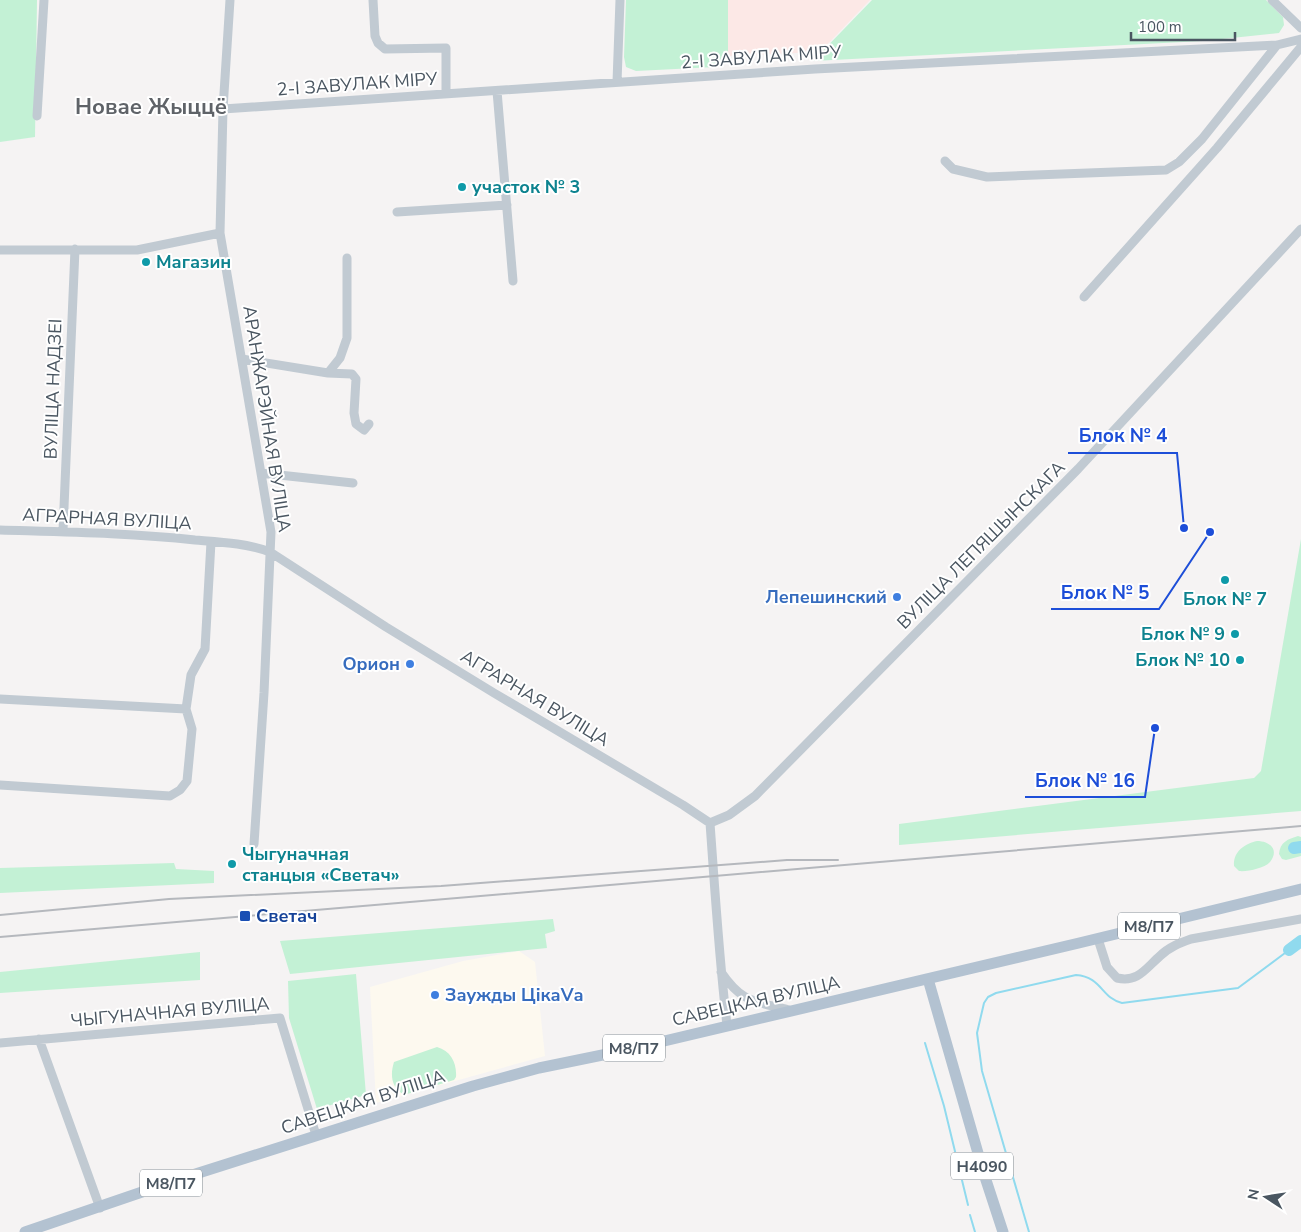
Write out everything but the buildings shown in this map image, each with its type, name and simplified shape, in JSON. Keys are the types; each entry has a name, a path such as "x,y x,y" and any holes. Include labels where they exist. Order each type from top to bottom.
{"main road":[{"name":"САВЕЦКАЯ ВУЛІЦА","path":"25,1232 316,1135 473,1086 539,1068 622,1051 789,1010 1098,939 1301,889"},
{"name":"Н4090","path":"928,979 984,1174 1003,1232"}],"street":[{"path":"36,116 44,0"},
{"name":"АРАНЖАРЭЙНАЯ ВУЛІЦА","path":"230,0 223,109 220,233 271,532 264,693 254,844"},
{"path":"373,0 375,36 378,44 385,48 446,48 446,94"},
{"path":"617,82 620,0"},
{"path":"1272,0 1301,28"},
{"name":"2-І ЗАВУЛАК МІРУ","path":"223,109 497,92 617,82 1277,45 1301,39"},
{"path":"945,161 953,169 987,177 1166,170 1179,162 1202,139 1277,45"},
{"path":"1084,297 1216,148 1301,47"},
{"path":"497,92 513,282"},
{"path":"397,212 507,206"},
{"name":"ВУЛІЦА ЛЕПЯШЫНСКАГА","path":"710,823 730,815 755,796 1078,469 1301,229"},
{"path":"0,250 137,250 220,233"},
{"name":"ВУЛІЦА НАДЗЕІ","path":"63,531 75,249"},
{"path":"328,373 340,358 347,338 347,258"},
{"path":"242,359 328,373 352,374 356,379 354,413 356,424 364,430 369,424"},
{"path":"261,473 353,483"},
{"name":"АГРАРНАЯ ВУЛІЦА","path":"0,530 160,536 244,545 270,552 416,645 710,823"},
{"name":"АГРАРНАЯ ВУЛІЦА","path":"0,785 170,796 180,790 187,781 192,730 186,709 191,675 205,648 212,542"},
{"path":"0,699 186,709"},
{"path":"710,823 720,970 727,1025"},
{"path":"1098,939 1107,968 1117,978 1130,979 1145,971 1160,955 1174,945 1191,939 1301,919"},
{"path":"720,970 732,988 742,996 755,1002 789,1010"},
{"name":"ЧЫГУНАЧНАЯ ВУЛІЦА","path":"0,1043 280,1018 316,1135"},
{"path":"39,1039 100,1208"}],"shaded area":[{"path":"728,0 870,0 820,52 728,56"},
{"path":"519,951 535,962 545,1056 376,1103 370,987 463,961"}],"green space":[{"path":"0,0 37,0 35,137 0,142"},
{"path":"626,0 728,0 728,56 715,67 636,71 626,67 624,57"},
{"path":"872,0 1266,0 1283,17 1284,25 1279,33 1203,41 813,61"},
{"path":"1301,539 1301,811 899,845 899,824 1254,778 1261,771"},
{"path":"1298,836 1301,837 1301,856 1286,860 1282,859 1279,854 1283,844"},
{"path":"1257,841 1266,842 1272,847 1274,853 1270,862 1260,868 1239,871 1234,866 1237,853 1248,844"},
{"path":"174,863 176,869 214,871 214,883 0,893 0,868"},
{"path":"553,919 555,931 545,934 547,948 290,974 280,941"},
{"path":"200,952 200,980 0,993 0,972"},
{"path":"356,974 366,1095 317,1109 289,1018 288,981"},
{"path":"437,1047 446,1051 452,1058 456,1072 454,1080 404,1095 400,1092 393,1080 394,1062"}],"waterway":[{"path":"1294,848 1301,847"},
{"path":"1289,950 1301,941"},
{"path":"1029,1232 982,1071 977,1033 984,1003 988,997 996,993 1076,975 1096,983 1110,997 1122,1003 1238,988 1289,950"},
{"path":"925,1043 944,1106 968,1205"},
{"path":"970,1215 975,1232"}],"railway":[{"path":"0,937 1301,826"},
{"path":"0,915 169,899 441,886 787,860 838,860"}],"place":[{"name":"участок № 3","path":"462,187"},
{"name":"Магазин","path":"146,262"},
{"name":"Блок № 4","path":"1184,528"},
{"name":"Блок № 5","path":"1210,532"},
{"name":"Блок № 7","path":"1225,580"},
{"name":"Лепешинский","path":"897,597"},
{"name":"Блок № 9","path":"1235,634"},
{"name":"Блок № 10","path":"1240,660"},
{"name":"Орион","path":"410,664"},
{"name":"Блок № 16","path":"1155,728"},
{"name":"Чыгуначная станцыя «Светач»","path":"232,864"},
{"name":"Светач","path":"245,916"},
{"name":"Заужды ЦікаVа","path":"435,995"}],"district":[{"name":"Новае Жыццё","path":"151,106"}]}
